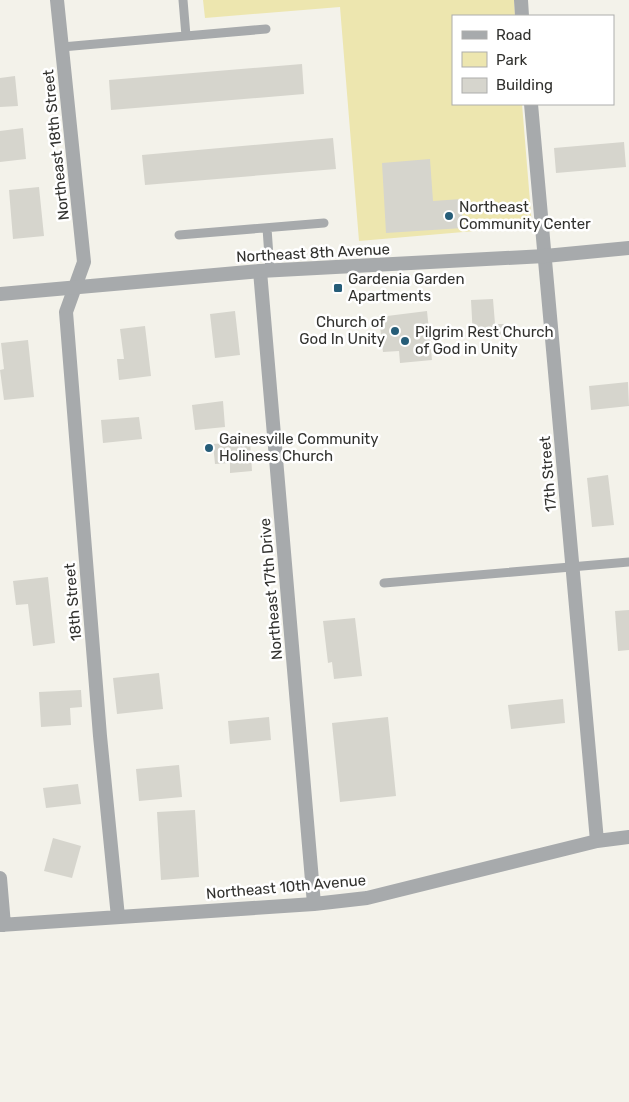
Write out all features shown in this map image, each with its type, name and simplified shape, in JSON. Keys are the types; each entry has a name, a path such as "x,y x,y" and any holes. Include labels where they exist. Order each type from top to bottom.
{"street":[{"name":"Northeast 18th Street","path":"57,0 84,262 75,286"},
{"path":"521,0 522,15"},
{"name":"17th Street","path":"531,105 597,841"},
{"name":"Northeast 8th Avenue","path":"0,294 265,271 545,256 629,248"},
{"name":"Northeast 17th Drive","path":"265,271 314,904"},
{"name":"18th Street","path":"75,286 66,312 100,736 118,917"},
{"name":"Northeast 10th Avenue","path":"2,925 314,904 367,898 597,841 629,837"},
{"path":"0,878 2,925"}],"lane":[{"path":"183,0 186,36"},
{"path":"62,46 266,29"},
{"path":"179,235 324,223"},
{"path":"265,271 267,228"},
{"path":"384,583 629,562"}],"green space":[{"path":"203,0 514,0 515,15 452,15 452,105 522,105 532,226 359,241 340,7 205,18"}],"building":[{"path":"302,64 304,94 111,110 109,80"},
{"path":"15,76 18,106 0,107 0,78"},
{"path":"23,128 26,159 0,162 0,131"},
{"path":"333,138 336,169 145,185 142,155"},
{"path":"624,142 626,167 556,173 554,148"},
{"path":"430,159 433,201 461,199 463,228 386,233 382,163"},
{"path":"39,187 44,236 13,239 9,190"},
{"path":"493,299 495,324 504,324 505,335 473,337 471,300"},
{"path":"235,311 240,355 215,358 210,314"},
{"path":"427,311 432,360 400,363 399,351 383,352 379,317"},
{"path":"145,326 151,376 119,380 117,359 124,359 120,329"},
{"path":"28,340 34,397 4,400 0,370 4,369 1,343"},
{"path":"628,382 629,406 591,410 589,386"},
{"path":"223,401 225,427 195,430 192,405"},
{"path":"139,417 142,439 103,443 101,420"},
{"path":"250,441 252,471 230,473 230,463 215,464 213,444"},
{"path":"608,475 614,525 592,527 587,478"},
{"path":"48,577 55,643 33,646 28,604 16,605 13,581"},
{"path":"629,610 629,650 618,651 615,611"},
{"path":"355,618 362,676 334,679 332,662 328,663 323,621"},
{"path":"159,673 163,709 117,714 113,678"},
{"path":"81,690 82,707 70,708 71,725 41,727 39,692"},
{"path":"563,699 565,723 511,729 508,705"},
{"path":"269,717 271,740 230,744 228,721"},
{"path":"388,717 396,796 340,802 332,723"},
{"path":"179,765 182,797 139,801 136,769"},
{"path":"78,784 81,804 46,808 43,788"},
{"path":"195,810 199,877 161,880 157,812"},
{"path":"53,838 81,846 72,878 44,871"}],"place":[{"name":"Northeast Community Center","path":"449,216"},
{"name":"Gardenia Garden Apartments","path":"338,288"},
{"name":"Church of God In Unity","path":"395,331"},
{"name":"Pilgrim Rest Church of God in Unity","path":"405,341"},
{"name":"Gainesville Community Holiness Church","path":"209,448"}]}
